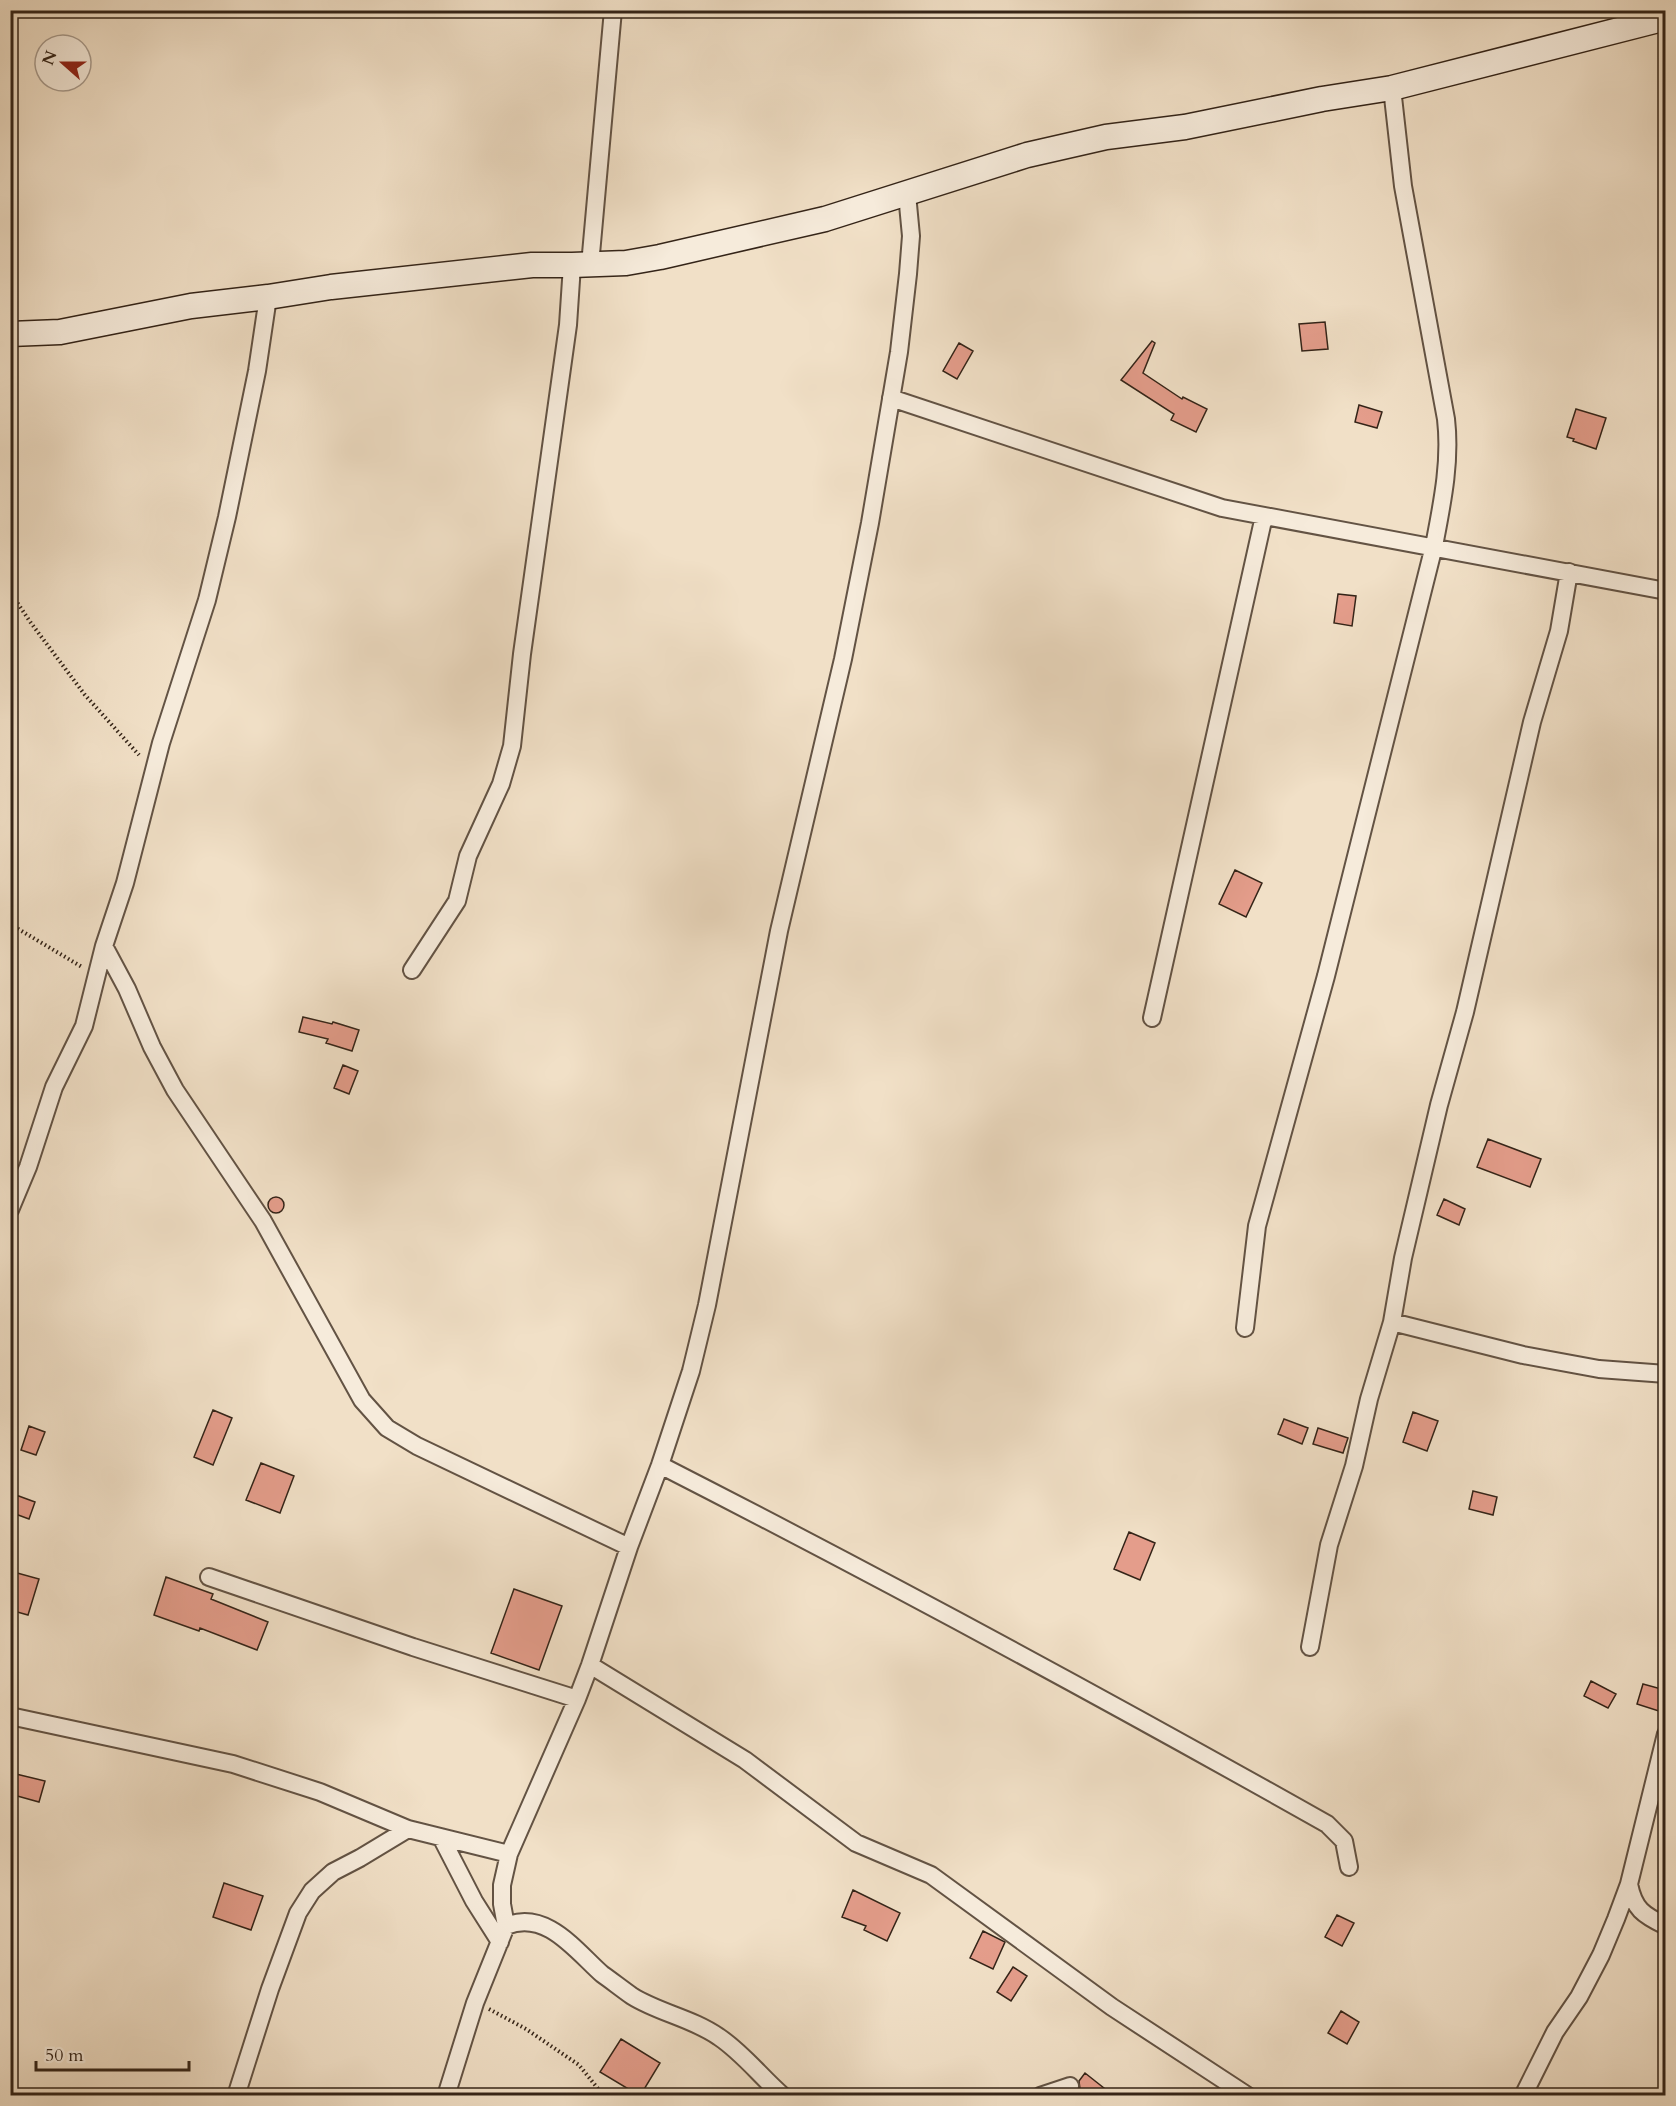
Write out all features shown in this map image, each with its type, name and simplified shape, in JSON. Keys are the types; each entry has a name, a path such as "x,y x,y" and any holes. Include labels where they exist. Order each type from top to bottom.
{"street":[{"path":"412,970 457,901 468,856 501,784 512,746 522,654 568,325 581,265 613,10"},
{"path":"10,334 60,332 191,306 331,287 521,266 626,263 660,257 825,219 1027,155 1106,136 1185,127 1322,99 1392,88 1665,18"},
{"path":"1245,1328 1257,1226 1326,976 1434,546 1445,486 1449,444 1403,186 1392,88"},
{"path":"446,2096 475,2003 503,1934 502,1885 509,1854 578,1699 691,1371 707,1305 779,931 843,659 870,523 891,398 908,274 911,236 907,194"},
{"path":"10,1210 28,1167 54,1087 84,1026 104,946 125,883 161,742 207,600 257,371 268,297"},
{"path":"891,398 1222,508 1665,591"},
{"path":"1152,1018 1203,799 1264,516"},
{"path":"1310,1647 1329,1545 1354,1466 1369,1399 1392,1322 1403,1258 1439,1105 1465,1012 1532,722 1559,631 1569,572"},
{"path":"104,946 175,1090 263,1221 368,1407 387,1428 417,1446 629,1547"},
{"path":"1392,1322 1523,1355 1599,1369 1665,1374"},
{"path":"660,1465 819,1546 977,1631 1327,1824 1344,1841 1349,1867"},
{"path":"209,1577 413,1647 578,1699"},
{"path":"590,1665 745,1760 856,1843 938,1880 1112,2007 1248,2096"},
{"path":"10,1716 233,1764 320,1792 408,1829 509,1854"},
{"path":"1523,2096 1555,2032 1579,1996 1601,1955 1629,1884 1665,1734"},
{"path":"236,2096 297,1913 312,1891 333,1872 408,1829"},
{"path":"441,1837 474,1901 503,1934"},
{"path":"1629,1884 1632,1899 1639,1910 1649,1919 1665,1926"},
{"path":"503,1934 516,1922 526,1922 552,1929 630,1995 718,2036 744,2057 783,2096"},
{"path":"1040,2096 1070,2086"}],"path":[{"path":"10,592 85,695 154,771"},
{"path":"10,924 96,976"},
{"path":"475,2003 503,2015 579,2065 603,2096"},
{"path":"555,2096 580,2092 603,2096"}],"building":[{"path":"1325,322 1328,349 1302,351 1299,324"},
{"path":"1152,341 1155,343 1143,373 1182,399 1183,397 1207,409 1196,432 1171,420 1174,414 1121,380"},
{"path":"959,343 973,351 957,379 943,371"},
{"path":"1359,405 1382,412 1377,428 1355,422"},
{"path":"1576,409 1606,418 1596,449 1567,437"},
{"path":"1338,594 1356,596 1352,626 1334,623"},
{"path":"1235,870 1262,883 1246,917 1219,904"},
{"path":"303,1017 332,1024 333,1022 359,1030 352,1051 326,1043 328,1039 299,1032"},
{"path":"343,1065 358,1071 349,1094 334,1088"},
{"path":"1488,1139 1541,1159 1530,1187 1477,1167"},
{"path":"273,1197 279,1197 284,1205 282,1211 273,1213 268,1208 268,1202"},
{"path":"1444,1199 1465,1209 1459,1225 1437,1215"},
{"path":"213,1410 232,1418 213,1465 194,1457"},
{"path":"1413,1412 1438,1421 1427,1451 1403,1442"},
{"path":"1284,1419 1308,1428 1302,1444 1278,1434"},
{"path":"29,1426 45,1432 36,1455 21,1450"},
{"path":"1318,1428 1348,1438 1343,1453 1313,1444"},
{"path":"261,1463 294,1476 280,1513 246,1500"},
{"path":"1473,1491 1497,1497 1493,1515 1469,1509"},
{"path":"16,1495 35,1502 29,1519 10,1512"},
{"path":"1129,1532 1155,1543 1140,1580 1114,1569"},
{"path":"10,1571 39,1579 28,1615 10,1610"},
{"path":"166,1577 213,1594 211,1599 268,1622 257,1650 200,1628 199,1631 154,1615"},
{"path":"514,1589 562,1606 539,1670 491,1653"},
{"path":"1591,1681 1616,1694 1608,1708 1584,1696"},
{"path":"1643,1684 1665,1690 1665,1713 1637,1704"},
{"path":"16,1774 45,1781 39,1802 10,1794"},
{"path":"224,1883 263,1896 251,1930 213,1917"},
{"path":"853,1890 900,1913 887,1941 864,1930 866,1926 842,1917"},
{"path":"1337,1915 1354,1923 1342,1946 1325,1937"},
{"path":"983,1931 1005,1942 993,1969 970,1958"},
{"path":"1013,1967 1027,1976 1011,2001 997,1992"},
{"path":"1341,2011 1359,2022 1347,2044 1328,2033"},
{"path":"621,2039 660,2063 640,2096 600,2072"},
{"path":"1085,2073 1114,2096 1088,2096 1080,2089 1079,2081"}]}
